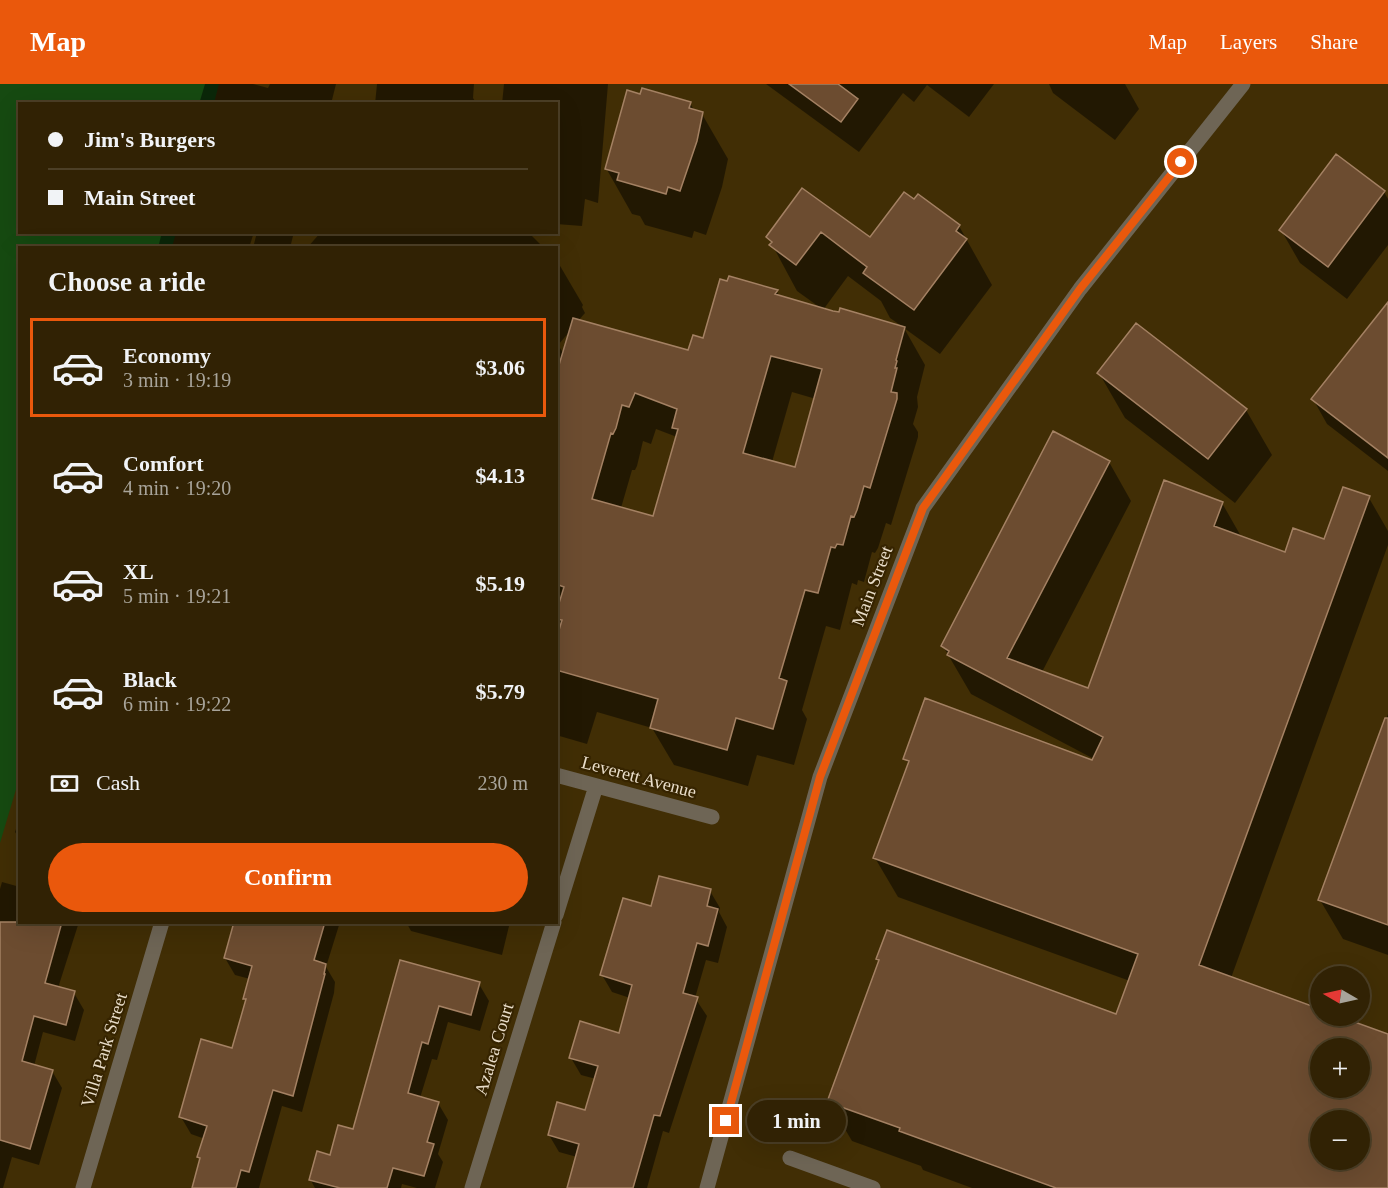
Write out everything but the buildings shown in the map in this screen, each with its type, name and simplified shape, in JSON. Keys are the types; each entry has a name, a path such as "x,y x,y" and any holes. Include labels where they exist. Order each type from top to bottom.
{"street":[{"name":"Main Street","path":"707,1188 820,777 923,508 1080,289 1242,84"},
{"name":"Leverett Avenue","path":"558,776 712,817"},
{"path":"558,909 596,786"},
{"name":"Villa Park Street","path":"83,1188 161,924"},
{"name":"Azalea Court","path":"472,1188 553,924"},
{"path":"790,1158 873,1188"}],"green space":[{"path":"0,84 219,84 214,102 18,102 18,234 176,234 172,246 18,246 18,783 0,843"}],"route":[{"path":"726,1121 820,777 923,508 1080,289 1181,162"}]}
